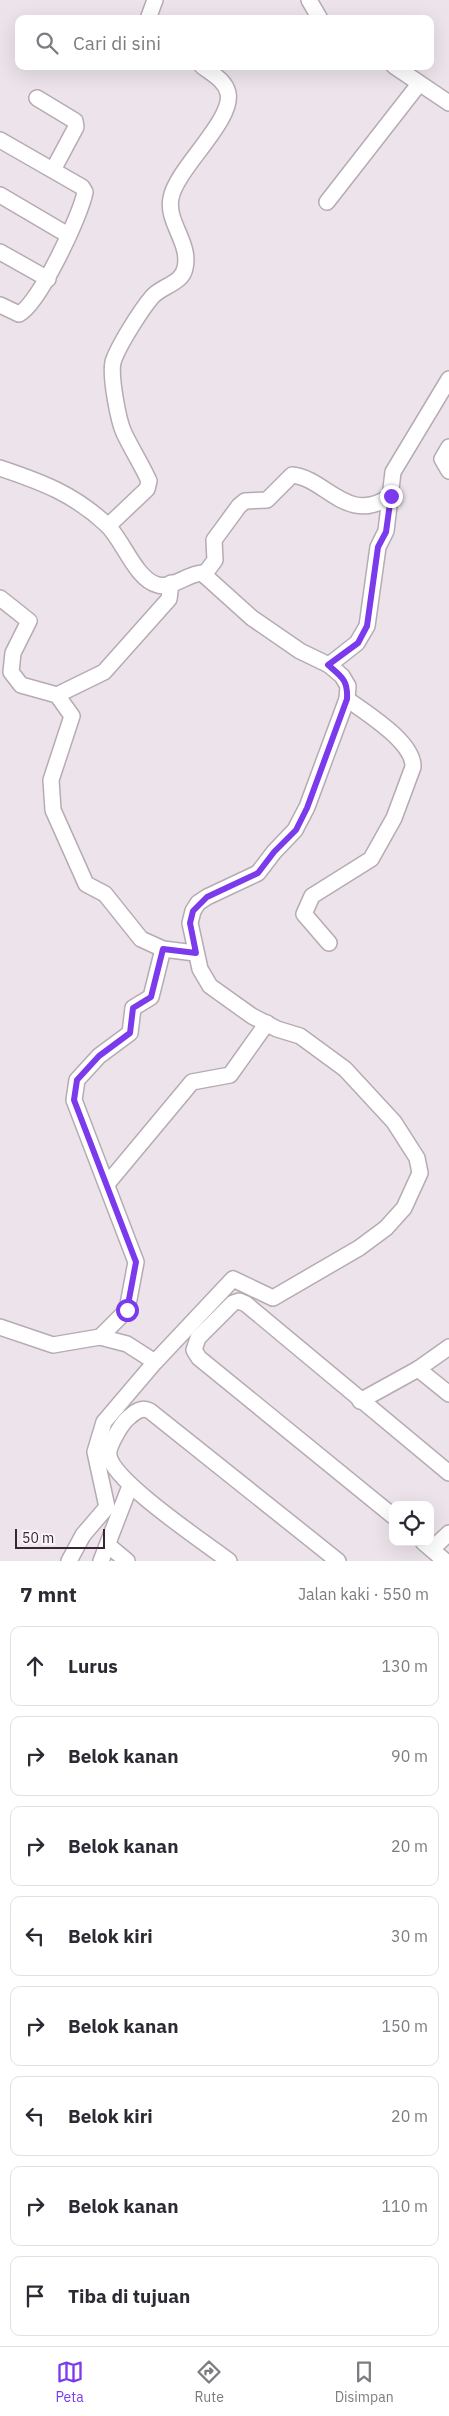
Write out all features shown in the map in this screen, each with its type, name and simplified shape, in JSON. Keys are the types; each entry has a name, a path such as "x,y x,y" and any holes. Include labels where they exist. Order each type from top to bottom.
{"street":[{"path":"149,15 155,0"},
{"path":"309,0 318,15"},
{"path":"108,526 147,489 149,481 124,432 117,403 113,363 135,321 152,296 177,280 186,268 186,256 173,217 171,196 184,170 215,127 228,100 228,94 222,82 207,70"},
{"path":"400,70 449,103"},
{"path":"326,202 419,84"},
{"path":"37,98 75,122 76,127 53,170"},
{"path":"0,140 84,190 84,196 48,279 22,312 14,313 0,305"},
{"path":"0,195 68,235"},
{"path":"0,252 48,279"},
{"path":"328,665 358,643 367,626 378,547 386,532 393,472 449,379"},
{"path":"449,447 442,459 449,471"},
{"path":"0,468 58,489 71,497 108,526 143,576 155,585 161,586 193,574 204,575 252,618 300,650 328,665 342,676 348,686 347,699 307,808 296,830 274,852 258,873 207,897 193,911 190,923 200,969 210,986 230,1002 266,1024 300,1036 313,1044 360,1084 402,1133 417,1158 420,1173 404,1208 386,1228 365,1244 273,1298 232,1279 155,1362 104,1422 95,1452 107,1507 83,1535 69,1561"},
{"path":"204,575 215,560 214,540 239,506 245,501 267,500 292,475 300,476 340,500 358,505 375,504 391,496"},
{"path":"57,695 104,672 170,599 171,583"},
{"path":"0,598 29,621 13,653 11,672 21,685 57,695 72,716 51,780 53,810 86,884 104,894 141,940 163,949 196,953"},
{"path":"329,943 304,914 312,896 371,859 394,818 414,760 404,745 347,699"},
{"path":"100,1337 127,1310 136,1262 74,1100 77,1080 99,1056 130,1033 133,1008 151,997 163,949"},
{"path":"107,1184 192,1082 230,1075 266,1024"},
{"path":"389,1513 344,1474 202,1361 194,1350 196,1342 233,1303 242,1302 449,1473"},
{"path":"0,1327 53,1345 100,1337 127,1344 155,1362"},
{"path":"360,1401 418,1369 449,1347"},
{"path":"418,1369 449,1394"},
{"path":"229,1561 130,1486 116,1470 109,1456 109,1450 124,1422 139,1410 147,1409 338,1561"},
{"path":"101,1561 109,1546 130,1486"},
{"path":"434,1542 449,1532"},
{"path":"109,1546 127,1561"},
{"path":"428,1546 445,1561"}],"route":[{"path":"127,1310 136,1262 74,1100 77,1080 99,1056 130,1033 133,1008 151,997 163,949 196,953 190,923 193,911 198,903 258,873 274,852 296,830 307,808 347,699 348,686 342,676 328,665 340,654 358,643 367,626 378,547 386,532 391,496"}]}
